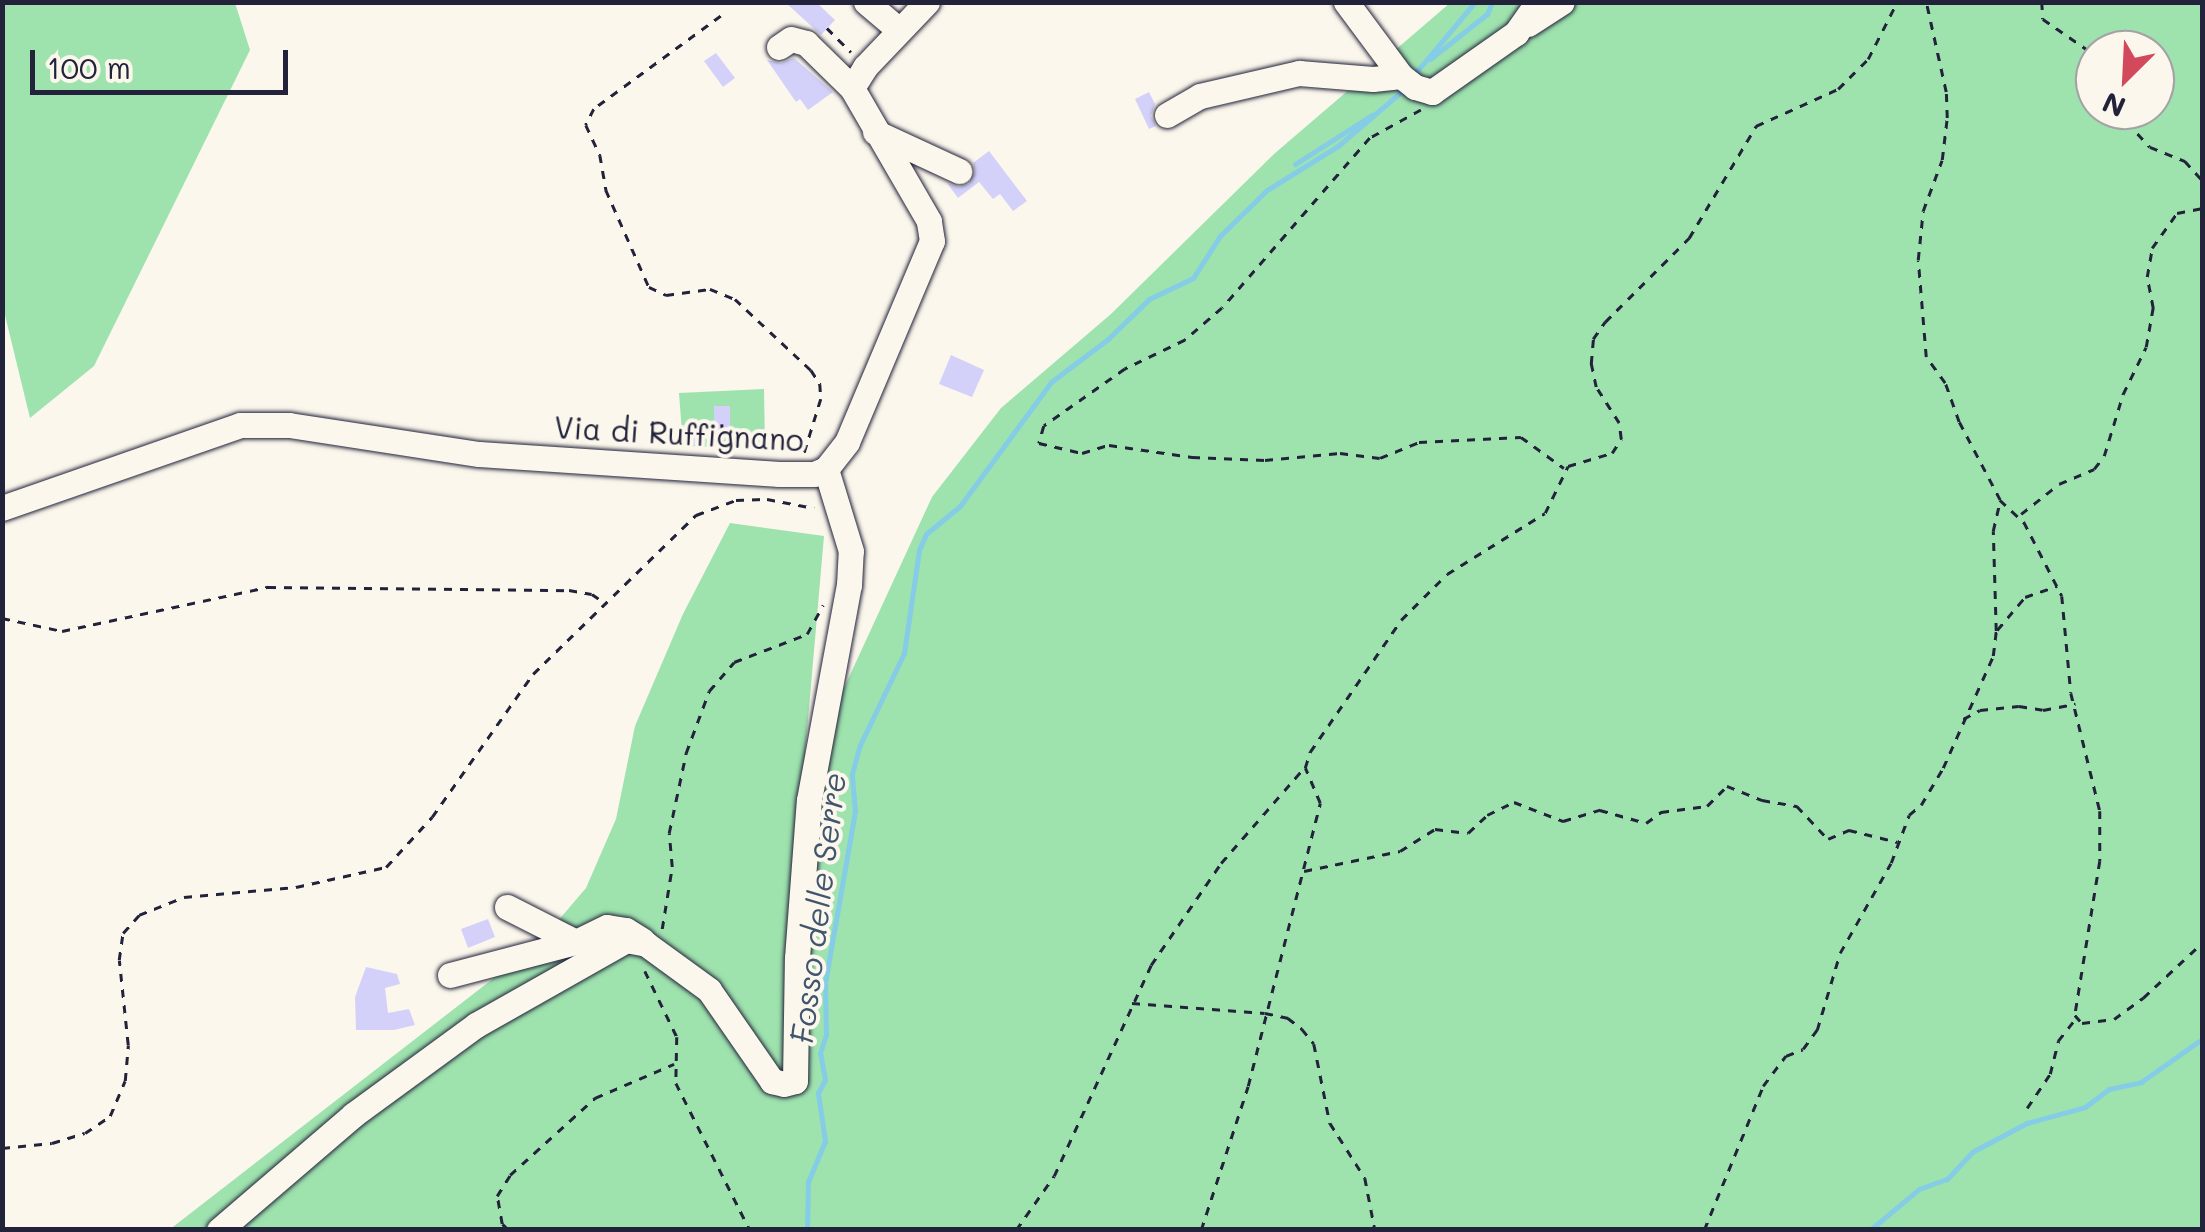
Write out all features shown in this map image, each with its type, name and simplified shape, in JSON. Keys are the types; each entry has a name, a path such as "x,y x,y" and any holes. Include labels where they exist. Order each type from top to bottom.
{"street":[{"path":"866,2 899,30"},
{"path":"859,78 926,2"},
{"path":"1346,2 1416,85"},
{"path":"1516,33 1538,2"},
{"path":"1167,114 1200,96 1299,73 1416,85 1452,83 1562,2"},
{"name":"Via di Ruffignano","path":"2,508 240,425 290,424 479,454 725,470 819,471 847,442 932,240 930,222 876,132 859,78 806,44 792,39 778,47"},
{"path":"876,132 959,171"},
{"path":"450,975 576,942 607,927 626,930 709,990 772,1081 784,1084 794,1080 797,958 809,800 846,602 851,551 840,511 819,471"},
{"path":"534,895 500,911 576,942"},
{"path":"219,1230 352,1116 476,1025 641,944"}],"path":[{"path":"1016,1230 1054,1176 1130,1002 1221,863 1305,768 1331,716 1358,686 1402,620 1447,574 1545,513 1565,469 1612,454 1621,438 1619,423 1596,387 1590,364 1593,339 1605,322 1689,238 1756,126 1838,89 1850,79 1868,59 1898,2"},
{"path":"1926,2 1947,106 1942,160 1923,211 1918,260 1926,357 1945,383 1959,422 2000,500 2020,515 2058,586 2075,704 2100,811 2101,840 2084,970 2073,1010 2082,1023 2114,1018 2143,998 2202,943"},
{"path":"2042,2 2043,19 2075,41"},
{"path":"720,16 594,110 586,125 600,154 606,190 649,287 666,295 710,289 735,298 811,370 821,399 804,453 819,471"},
{"path":"827,28 859,78"},
{"path":"1416,85 1425,107 1370,138 1331,177 1301,222 1222,308 1185,340 1125,369 1044,426 1039,444 1082,452 1110,445 1192,457 1255,460 1340,453 1380,458 1419,442 1521,436 1565,469"},
{"path":"2135,130 2150,146 2185,162 2202,180"},
{"path":"2020,515 2058,484 2094,468 2104,456 2122,394 2146,347 2153,308 2147,277 2152,248 2177,213 2202,208"},
{"path":"722,424 725,470"},
{"path":"2,1148 52,1143 85,1133 110,1116 125,1082 128,1045 119,960 122,933 139,915 184,897 296,887 386,867 422,832 532,674 696,514 768,498 840,511"},
{"path":"1704,1230 1763,1086 1786,1056 1802,1049 1817,1030 1840,953 1899,842 1909,815 1921,805 1962,730 1962,720 1992,656 1996,631 1994,531 2000,500"},
{"path":"1996,631 2025,597 2058,586"},
{"path":"2,618 62,631 268,587 568,590 592,594 603,602"},
{"path":"750,1230 676,1084 677,1038 641,944 670,903 669,833 686,753 709,691 734,662 808,634 821,606 846,602"},
{"path":"1962,720 1980,710 2019,706 2042,710 2075,704"},
{"path":"1201,1230 1248,1086 1320,803 1305,768"},
{"path":"1303,872 1400,851 1435,829 1468,833 1486,815 1514,802 1563,822 1600,810 1646,823 1661,812 1706,806 1727,786 1762,800 1797,806 1828,839 1849,830 1899,842"},
{"path":"1130,1002 1288,1018 1314,1044 1330,1123 1365,1178 1375,1230"},
{"path":"2027,1108 2050,1074 2058,1041 2077,1017"},
{"path":"508,1230 502,1224 497,1196 510,1175 595,1098 674,1064"}],"green space":[{"path":"2,3 235,3 250,50 94,366 30,418 3,307"},
{"path":"1450,3 2202,3 2202,1229 169,1230 539,943 586,888 616,819 635,726 683,614 730,523 824,536 803,777 932,497 1001,408 1111,314 1274,154"},
{"path":"764,389 765,448 683,446 679,393"}],"building":[{"path":"785,2 816,2 835,20 821,35"},
{"path":"716,53 735,78 723,87 704,61"},
{"path":"794,58 833,92 808,110 800,99 796,102 767,60 781,63"},
{"path":"1149,92 1155,104 1151,116 1156,126 1149,129 1135,99"},
{"path":"989,151 1027,201 1013,211 1000,194 993,199 979,182 958,198 947,183 959,187 969,184 975,171 973,163"},
{"path":"951,355 984,370 972,397 939,384"},
{"path":"714,406 730,406 730,432 714,432"},
{"path":"689,422 705,423 704,446 688,445"},
{"path":"488,919 495,937 468,948 461,929"},
{"path":"366,967 397,974 400,984 385,988 388,1013 409,1009 415,1025 394,1030 356,1030 355,997"}],"waterway":[{"name":"Fosso delle Serre","path":"1412,77 1475,2"},
{"path":"1430,59 1487,14 1492,2"},
{"name":"Fosso delle Serre","path":"807,1230 808,1182 825,1141 818,1093 825,1080 820,1053 826,1034 825,983 855,811 852,774 860,745 904,653 919,550 926,534 960,506 1051,382 1108,339 1149,299 1193,278 1220,236 1267,190 1338,146 1403,90"},
{"path":"1295,164 1372,115"},
{"path":"1870,1230 1919,1189 1947,1179 1972,1152 2027,1123 2085,1107 2109,1089 2141,1082 2202,1039"}]}
